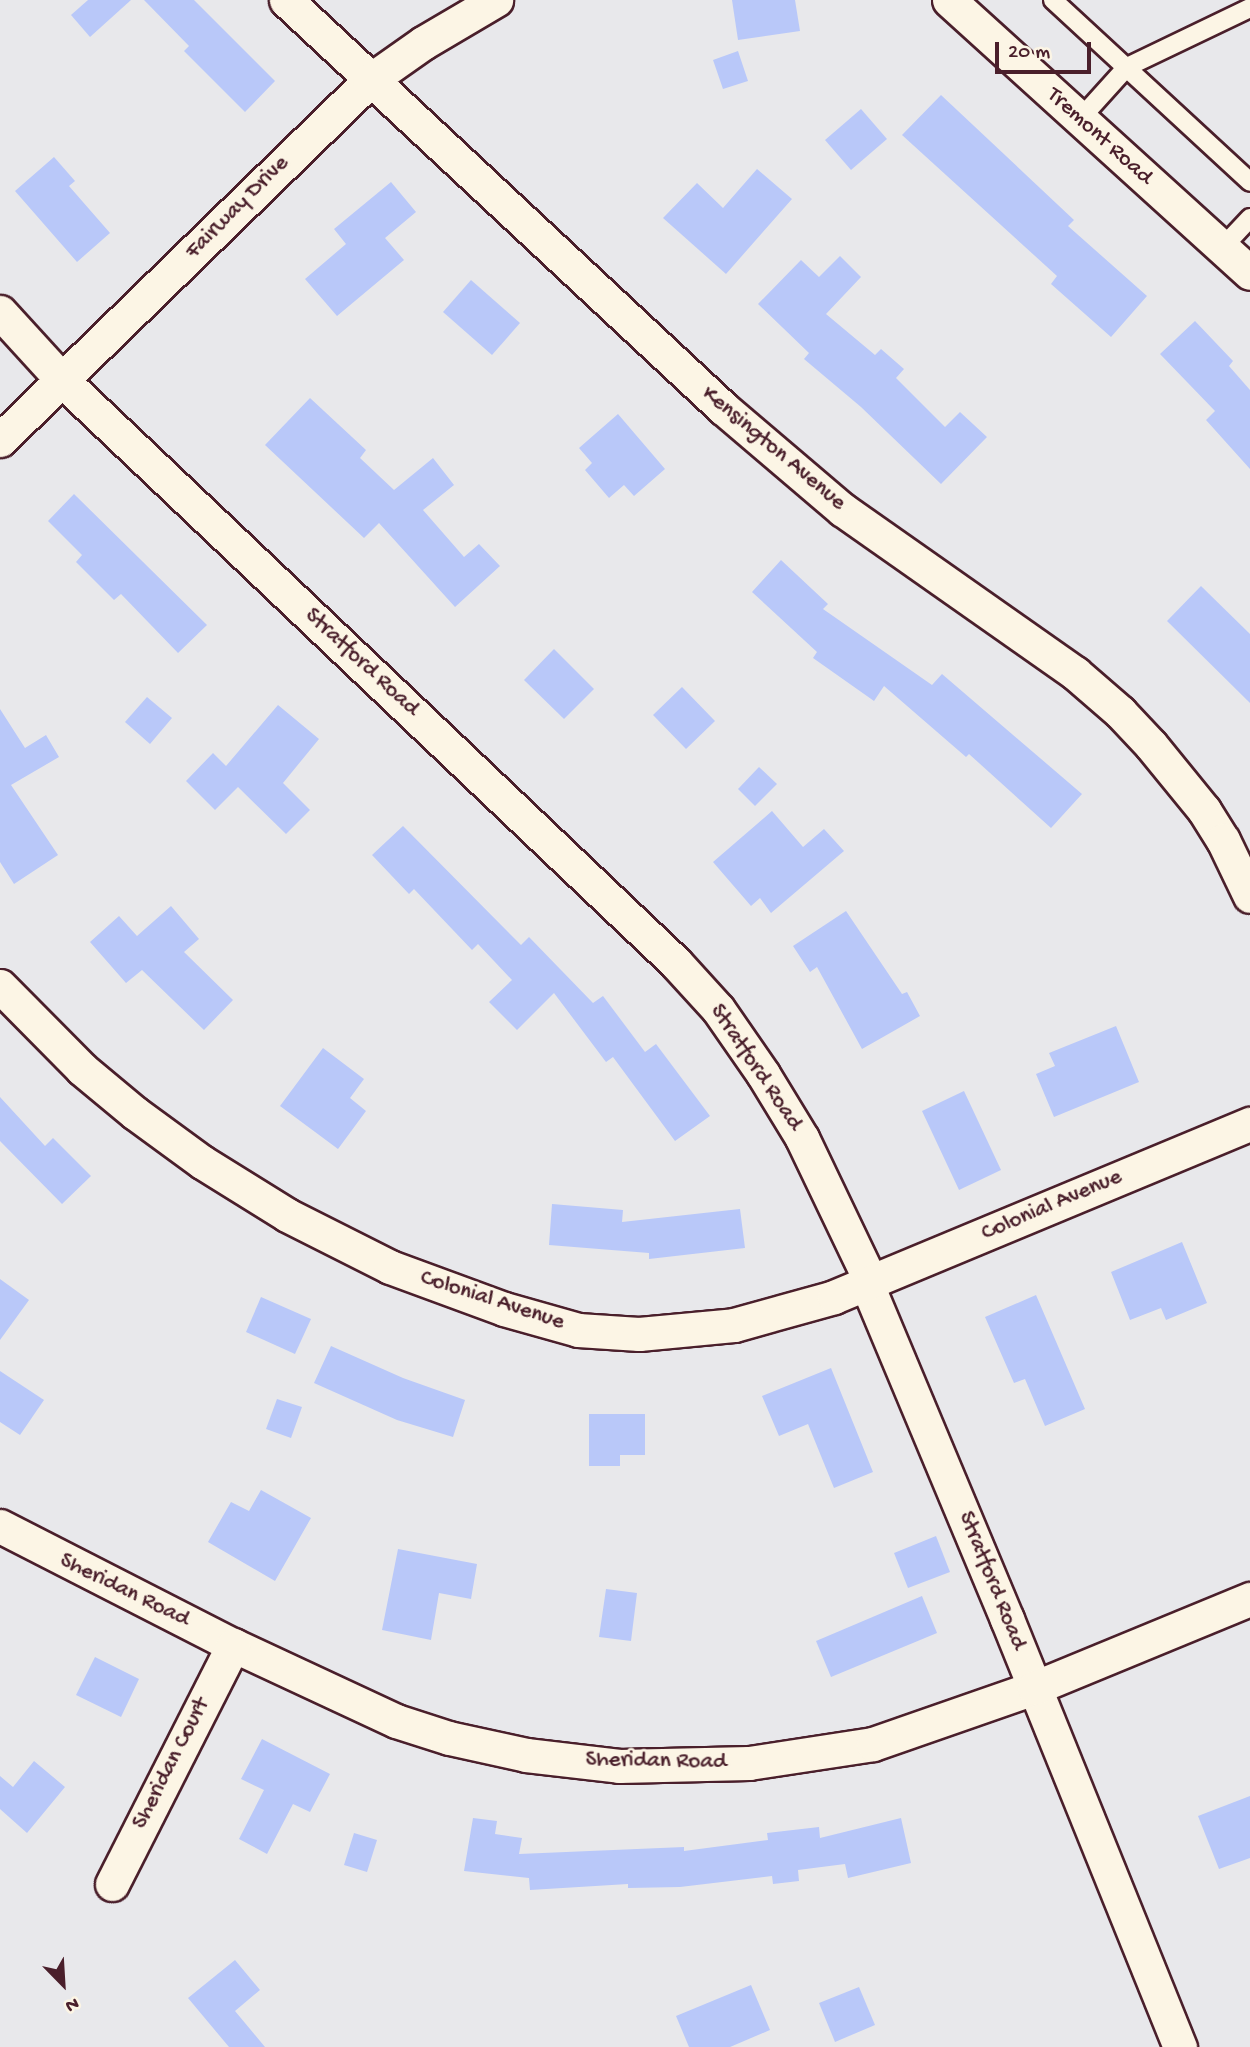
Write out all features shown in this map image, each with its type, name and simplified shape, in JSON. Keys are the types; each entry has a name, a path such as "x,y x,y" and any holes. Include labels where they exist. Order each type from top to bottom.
{"street":[{"name":"Kensington Avenue","path":"286,0 369,81 723,408 843,510 1075,673 1120,712 1204,810 1223,840 1250,896"},
{"name":"Fairway Drive","path":"0,440 369,81 423,43 496,0"},
{"name":"Tremont Road","path":"949,0 1250,274"},
{"name":"Stratford Road","path":"0,312 63,381 676,963 718,1009 763,1074 802,1138 872,1282 871,1294 1181,2047"},
{"name":"Colonial Avenue","path":"0,986 82,1069 202,1162 287,1215 390,1267 504,1310 578,1330 639,1334 734,1325 834,1297 1250,1124"},
{"name":"Sheridan Road","path":"0,1527 233,1645 396,1721 449,1738 526,1755 619,1766 748,1763 873,1744 1034,1688 1250,1599"},
{"name":"Sheridan Court","path":"112,1884 233,1645"}],"lane":[{"path":"1054,0 1250,182"},
{"path":"1080,119 1127,67 1250,8"},
{"path":"1222,248 1250,218"}],"building":[{"path":"88,0 131,0 90,37 71,15"},
{"path":"144,0 194,0 275,81 245,112 184,51 189,46"},
{"path":"732,0 795,0 800,31 738,40"},
{"path":"738,51 748,81 723,89 713,60"},
{"path":"941,95 1074,220 1068,226 1147,296 1111,337 1051,284 1057,276 902,135"},
{"path":"861,109 887,139 851,170 825,140"},
{"path":"54,157 75,181 69,186 110,233 77,262 15,191"},
{"path":"757,169 792,199 726,274 663,218 697,183 723,208"},
{"path":"391,182 416,212 385,238 404,260 337,316 305,279 346,244 334,229"},
{"path":"840,256 861,277 826,314 875,355 881,349 904,369 896,378 945,427 960,412 987,437 941,484 861,407 804,359 809,353 758,304 801,260 819,277"},
{"path":"471,280 520,323 492,355 443,312"},
{"path":"1195,321 1233,361 1229,366 1250,390 1250,469 1206,420 1215,411 1160,354"},
{"path":"310,398 366,450 360,458 394,490 433,458 454,485 423,510 464,557 479,544 500,566 455,607 379,523 364,538 265,445"},
{"path":"618,414 665,469 634,496 624,485 609,498 585,470 592,463 579,448"},
{"path":"74,494 207,625 178,653 121,594 114,600 76,562 82,555 48,521"},
{"path":"781,560 828,604 823,609 932,685 942,674 1082,794 1051,828 969,754 966,757 884,686 874,701 813,658 817,652 752,592"},
{"path":"1201,586 1250,634 1250,703 1167,621"},
{"path":"554,649 594,689 564,719 524,680"},
{"path":"682,687 715,721 686,749 653,715"},
{"path":"147,697 172,718 150,744 125,722"},
{"path":"278,705 319,739 283,783 310,810 286,834 238,787 215,810 186,781 213,753 226,766"},
{"path":"0,709 25,748 46,735 59,757 11,785 58,855 14,884 0,862"},
{"path":"759,767 777,784 755,806 738,789"},
{"path":"772,811 803,847 824,829 844,851 771,913 760,898 751,906 713,862"},
{"path":"403,826 521,945 529,937 593,1003 603,996 645,1052 656,1044 710,1116 675,1141 613,1057 606,1062 554,993 517,1030 489,1002 512,980 478,944 472,950 414,889 409,894 372,855"},
{"path":"171,906 199,939 184,952 233,1000 204,1030 142,970 126,983 90,942 119,916 137,936"},
{"path":"846,911 902,994 907,992 920,1016 862,1049 817,967 810,972 793,946"},
{"path":"1116,1026 1139,1082 1054,1117 1036,1074 1055,1066 1049,1053"},
{"path":"323,1048 364,1079 350,1098 366,1111 338,1149 280,1106"},
{"path":"964,1091 1001,1170 959,1190 922,1111"},
{"path":"0,1097 45,1146 53,1138 91,1176 62,1204 0,1141"},
{"path":"552,1204 623,1210 622,1222 740,1209 745,1248 649,1259 649,1253 549,1245"},
{"path":"1182,1242 1207,1303 1166,1320 1161,1308 1130,1320 1111,1272"},
{"path":"0,1279 29,1300 0,1340"},
{"path":"1036,1295 1085,1409 1045,1426 1025,1379 1014,1383 985,1317"},
{"path":"261,1297 311,1319 295,1354 246,1332"},
{"path":"331,1346 403,1378 465,1400 453,1437 397,1420 314,1383"},
{"path":"831,1368 873,1472 834,1488 808,1424 779,1436 762,1396"},
{"path":"0,1371 44,1400 20,1435 0,1422"},
{"path":"277,1399 302,1407 291,1438 266,1429"},
{"path":"589,1414 645,1414 645,1455 620,1455 620,1466 589,1466"},
{"path":"261,1490 311,1518 275,1581 208,1542 231,1502 249,1511"},
{"path":"936,1536 950,1572 908,1588 894,1553"},
{"path":"398,1549 477,1564 471,1599 439,1593 431,1640 382,1630"},
{"path":"606,1589 637,1593 631,1641 599,1637"},
{"path":"922,1596 937,1633 831,1677 816,1641"},
{"path":"95,1657 139,1679 121,1717 76,1695"},
{"path":"262,1739 330,1774 310,1812 293,1804 267,1854 239,1839 264,1790 241,1779"},
{"path":"34,1761 65,1787 27,1833 0,1809 0,1776 13,1787"},
{"path":"1250,1796 1250,1858 1219,1869 1198,1816"},
{"path":"473,1818 497,1821 495,1834 522,1838 519,1854 684,1847 684,1851 768,1840 767,1833 819,1827 820,1838 901,1818 911,1863 848,1878 845,1864 798,1870 799,1881 773,1884 772,1876 680,1887 628,1888 628,1884 530,1890 529,1878 464,1871"},
{"path":"354,1833 377,1840 367,1872 344,1865"},
{"path":"235,1960 260,1990 235,2011 265,2047 229,2047 188,1998"},
{"path":"751,1985 770,2030 730,2047 689,2047 676,2016"},
{"path":"859,1987 875,2025 835,2042 819,2003"}]}
